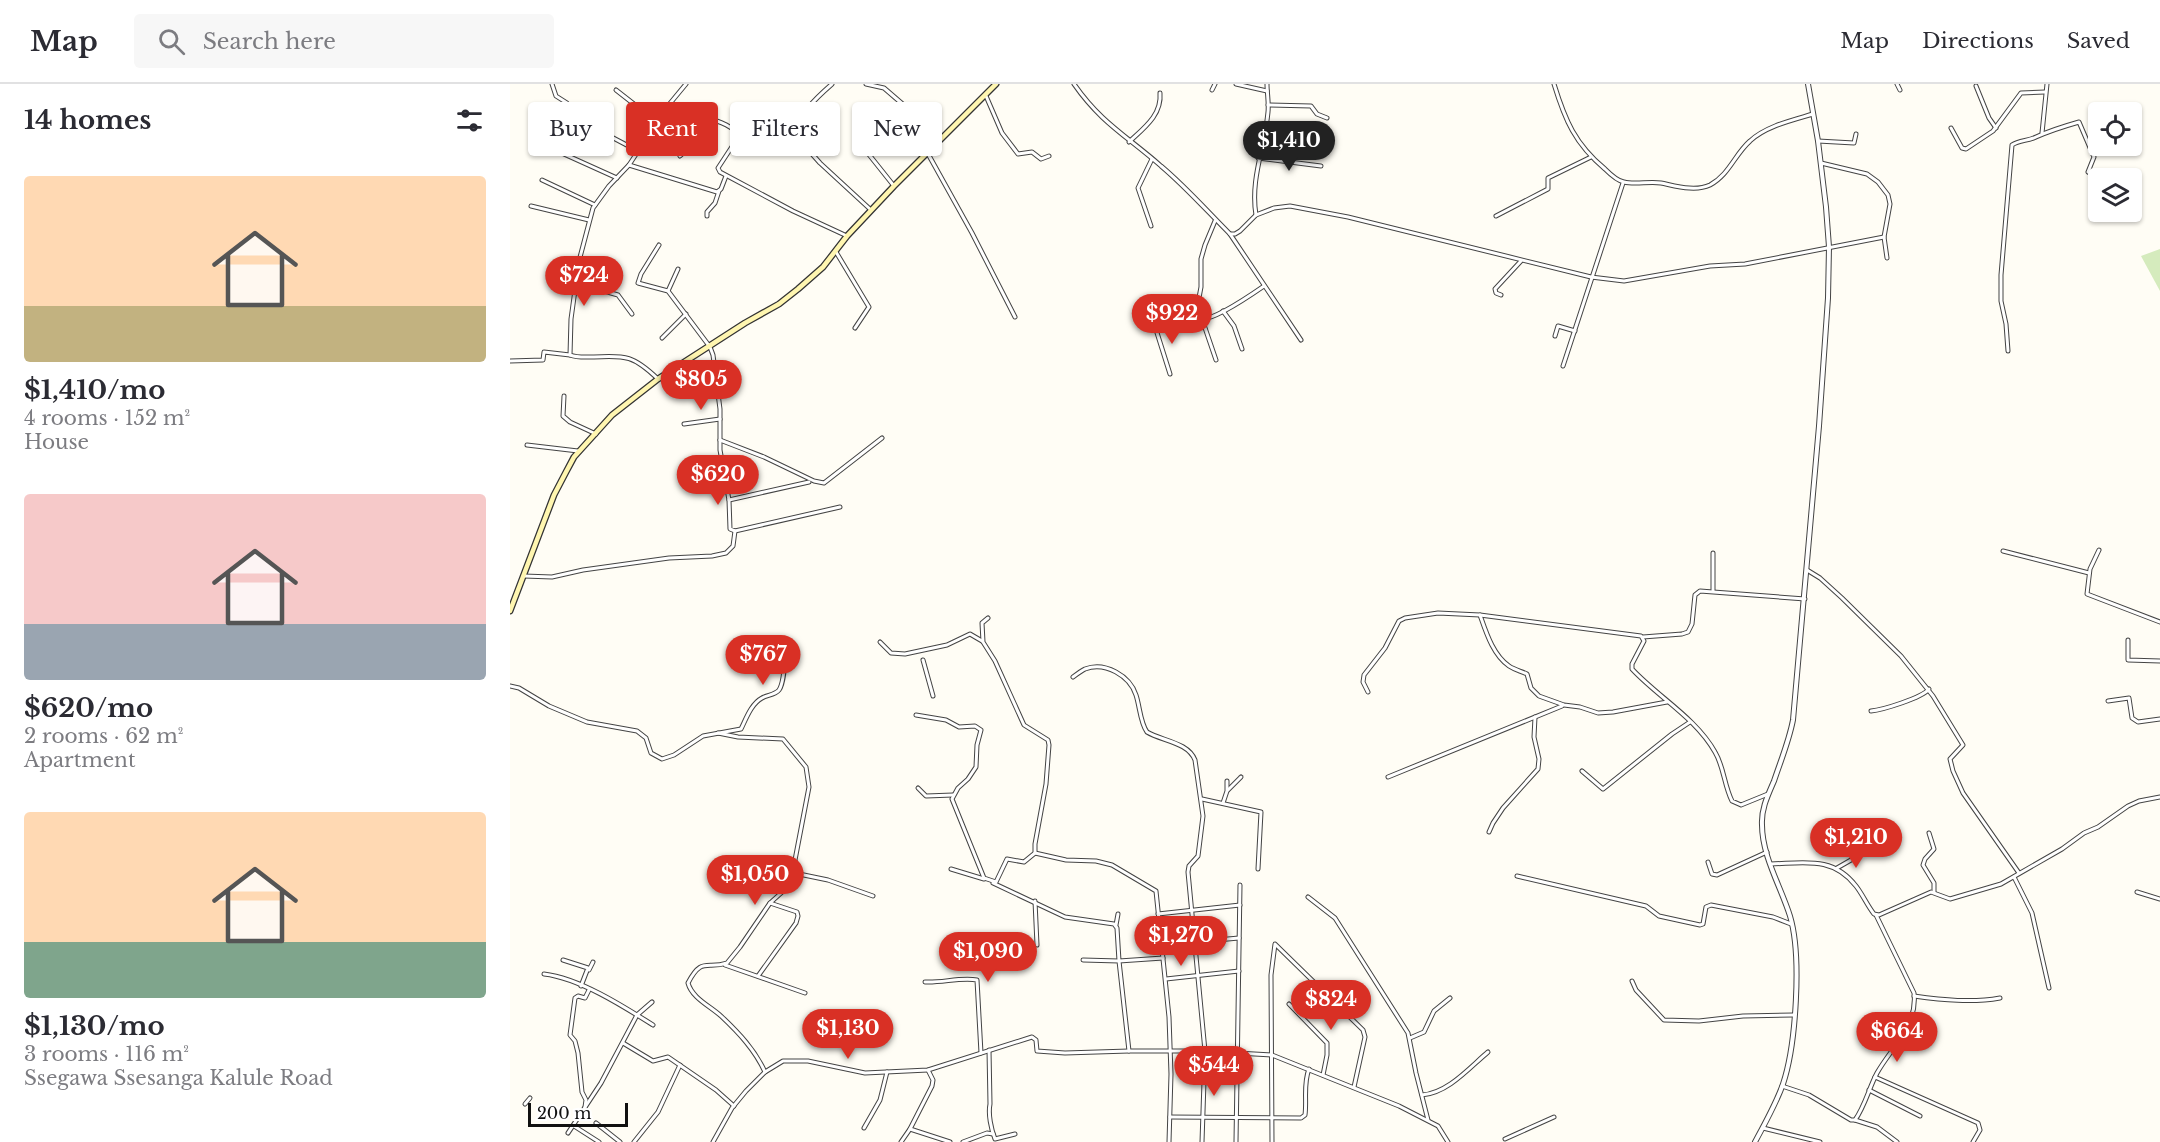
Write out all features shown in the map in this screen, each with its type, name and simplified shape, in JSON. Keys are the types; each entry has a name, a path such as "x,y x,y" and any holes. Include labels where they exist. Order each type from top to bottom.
{"main road":[{"path":"942,138 996,84"},
{"path":"510,611 554,495 569,465 580,451 622,405 658,379 779,304 823,267 847,236 923,156"}],"street":[{"path":"552,84 556,96 567,103 566,113 626,145"},
{"path":"672,102 686,84"},
{"path":"832,84 812,102 796,136 815,158 871,210"},
{"path":"866,84 884,88 900,102"},
{"path":"1074,84 1097,114 1129,142 1152,158 1230,234 1301,339"},
{"path":"1212,90 1215,84"},
{"path":"1236,84 1267,91"},
{"path":"1256,215 1254,193 1268,105 1267,84"},
{"path":"1554,84 1569,128 1592,157 1612,176 1623,182 1656,182 1687,188 1701,188 1709,185 1727,171 1751,139 1776,126 1813,114"},
{"path":"1755,1142 1782,1086 1791,1054 1794,1015 1796,961 1791,924 1767,852 1761,822 1768,794 1789,739 1793,720 1822,392 1829,247 1821,163 1808,84"},
{"path":"1897,84 1900,90"},
{"path":"2042,133 2047,84"},
{"path":"1976,86 1989,118 1996,128"},
{"path":"616,90 631,102"},
{"path":"1952,128 1964,149 1996,128 2021,93 2045,92"},
{"path":"1129,142 1152,120 1161,101 1160,93"},
{"path":"985,94 1002,133 1018,154 1032,152 1041,159 1049,156"},
{"path":"1268,105 1311,106 1317,114 1327,118"},
{"path":"718,122 739,134 730,152 718,168 726,176 793,212 847,236"},
{"path":"2008,351 2001,295 2001,275 2012,146 2016,142 2034,138 2042,133 2077,122 2080,123 2094,157 2090,168"},
{"path":"1264,133 1325,141"},
{"path":"1818,141 1854,143 1856,134"},
{"path":"1262,143 1312,148"},
{"path":"568,156 616,178"},
{"path":"570,356 579,261 589,220 596,205 635,156"},
{"path":"870,156 894,186"},
{"path":"929,156 1015,317"},
{"path":"1496,216 1548,189 1548,178 1592,157"},
{"path":"1151,226 1138,191 1152,158"},
{"path":"1258,158 1321,166"},
{"path":"1821,163 1860,171 1878,182 1890,201 1884,237 1887,258"},
{"path":"629,165 710,191 719,191"},
{"path":"708,216 707,213 715,203 726,176"},
{"path":"542,180 596,205"},
{"path":"1563,366 1623,182"},
{"path":"531,206 589,220"},
{"path":"1230,234 1240,231 1256,215 1281,206 1316,210 1521,261 1591,277 1624,281 1710,266 1745,264 1884,237"},
{"path":"1216,220 1201,259 1201,287 1198,303 1216,360"},
{"path":"659,245 638,283 668,291 710,347 713,355 720,419 720,450 729,500 729,527 735,531 840,507"},
{"path":"835,250 869,307 855,328"},
{"path":"1501,295 1496,293 1495,289 1521,261"},
{"path":"668,291 678,269"},
{"path":"576,283 618,295 632,314"},
{"path":"1202,319 1223,311 1264,286"},
{"path":"1147,301 1170,374"},
{"path":"1154,322 1198,303"},
{"path":"1223,311 1234,326 1242,349"},
{"path":"662,338 686,315"},
{"path":"1555,336 1558,326 1575,331"},
{"path":"510,361 543,360 544,352 578,357 627,357 638,362 658,379"},
{"path":"564,396 563,416 570,422 596,434"},
{"path":"684,424 720,419"},
{"path":"720,440 764,457 814,481 824,483 882,438"},
{"path":"527,445 580,451"},
{"path":"729,500 809,482"},
{"path":"522,576 552,577 583,570 669,558 712,556 726,553 733,546 735,531"},
{"path":"2099,550 2089,573 2087,594 2160,622"},
{"path":"2003,551 2089,573"},
{"path":"1713,553 1713,591"},
{"path":"1808,570 1842,598 1901,656 1929,689 1963,745 1950,759 1959,785 2020,874"},
{"path":"1368,692 1363,682 1364,675 1385,648 1402,619 1438,613 1480,615 1643,637 1688,632 1692,624 1695,594 1700,591 1805,599"},
{"path":"1480,615 1494,648 1501,658 1511,667 1527,674 1531,688 1536,694 1564,705 1602,714 1667,702"},
{"path":"983,642 982,623 988,618"},
{"path":"880,642 891,653 905,654 947,645 970,634 983,642 995,661 1024,725 1048,740 1046,784 1035,853"},
{"path":"1643,637 1644,641 1632,664 1632,669 1690,722 1716,753 1727,791 1733,803 1741,805 1768,794"},
{"path":"2128,640 2128,660 2160,661"},
{"path":"510,686 519,688 549,706 587,722 637,732 646,738 651,753 658,759 662,759 674,755 704,736 739,731 745,717 759,700 780,689 786,643"},
{"path":"923,660 933,696"},
{"path":"1073,677 1085,669 1095,667 1106,668 1123,676 1136,692 1144,729 1178,744 1193,754 1203,816 1199,852 1197,859 1189,866 1188,873 1205,1052 1202,1142"},
{"path":"1870,711 1915,698 1929,689"},
{"path":"2108,701 2129,698 2132,718 2138,722 2160,718"},
{"path":"1388,777 1564,705"},
{"path":"916,715 946,720 959,727 980,727 975,767 952,799 984,878 996,882 1007,859 1024,862 1035,853"},
{"path":"1489,832 1503,808 1538,770 1539,759 1534,745 1535,717"},
{"path":"1582,771 1603,789 1690,722"},
{"path":"718,733 738,737 783,739 806,767 809,787 795,860 795,867 799,874 828,880 873,896"},
{"path":"1227,791 1241,777"},
{"path":"1223,803 1227,781"},
{"path":"918,788 926,796 953,795"},
{"path":"1934,892 1945,899 1953,899 1995,886 2020,874 2128,806 2139,801 2160,797"},
{"path":"1202,799 1262,812 1258,869"},
{"path":"1929,833 1934,849 1923,865 1934,883 1934,892"},
{"path":"1708,862 1712,874 1717,875 1767,852"},
{"path":"1837,868 1865,852"},
{"path":"1035,853 1066,860 1096,861 1119,868 1156,891 1166,979 1170,1051 1169,1142"},
{"path":"1771,864 1821,864 1837,868 1855,884 1876,915 1914,996 1910,1022 1875,1077 1855,1120"},
{"path":"951,869 999,885 1065,917 1116,925"},
{"path":"723,964 740,947 770,903 799,877 799,874"},
{"path":"1517,876 1646,906 1659,916 1700,925 1703,924 1708,905 1773,917 1791,924"},
{"path":"2014,877 2032,913 2049,988"},
{"path":"1236,1142 1240,885"},
{"path":"1876,915 1934,892"},
{"path":"2138,892 2160,899"},
{"path":"1308,897 1335,918 1410,1038 1428,1120"},
{"path":"1035,901 1037,945"},
{"path":"758,976 796,923 798,916 797,912 770,903"},
{"path":"1158,914 1240,905"},
{"path":"1118,914 1116,925 1129,1051"},
{"path":"1194,942 1239,938"},
{"path":"1272,1142 1271,975 1276,943 1363,1030 1365,1037 1354,1088"},
{"path":"1083,960 1119,961 1163,958"},
{"path":"563,960 588,968 585,998 578,996 575,999 570,1035 575,1041 578,1053 582,1092 586,1100 585,1109"},
{"path":"585,988 583,982 593,962"},
{"path":"765,1072 757,1055 743,1039 692,993 688,986 691,978 700,967 708,963 723,964 805,993"},
{"path":"1166,979 1239,971"},
{"path":"544,974 561,977 585,988 633,1011 653,1025"},
{"path":"925,982 977,980 981,1053"},
{"path":"1632,981 1636,990 1664,1020 1699,1021 1743,1016 1794,1015"},
{"path":"1914,996 1947,1000 2000,998"},
{"path":"1410,1038 1424,1032 1434,1011 1450,998"},
{"path":"568,1133 585,1109 637,1015 652,1002"},
{"path":"1289,1004 1327,1043 1323,1075"},
{"path":"713,1142 734,1106 765,1072 787,1060 808,1061 852,1071 928,1070 1032,1037 1036,1040 1037,1051 1065,1053 1205,1052"},
{"path":"623,1043 653,1061 668,1057 716,1090 734,1106"},
{"path":"989,1050 990,1104 988,1113 993,1126 993,1134"},
{"path":"1422,1095 1442,1090 1488,1052"},
{"path":"1237,1053 1272,1055 1354,1088 1428,1120 1442,1130 1448,1142"},
{"path":"634,1142 658,1112 680,1065"},
{"path":"1170,1117 1272,1119 1304,1117 1308,1069"},
{"path":"901,1142 932,1086 933,1080 928,1070"},
{"path":"864,1128 880,1100 887,1072"},
{"path":"1875,1077 1978,1123 1980,1130 1973,1142"},
{"path":"1782,1086 1809,1095 1851,1120 1877,1127 1897,1142"},
{"path":"1869,1090 1920,1116"},
{"path":"525,1104 530,1098"},
{"path":"1505,1139 1554,1117"},
{"path":"597,1124 618,1141"},
{"path":"574,1126 599,1142"},
{"path":"1763,1128 1820,1142"},
{"path":"910,1129 950,1142"},
{"path":"963,1142 987,1133 993,1134 995,1138 1015,1134"}],"green space":[{"path":"2160,249 2160,291 2141,256"}]}
